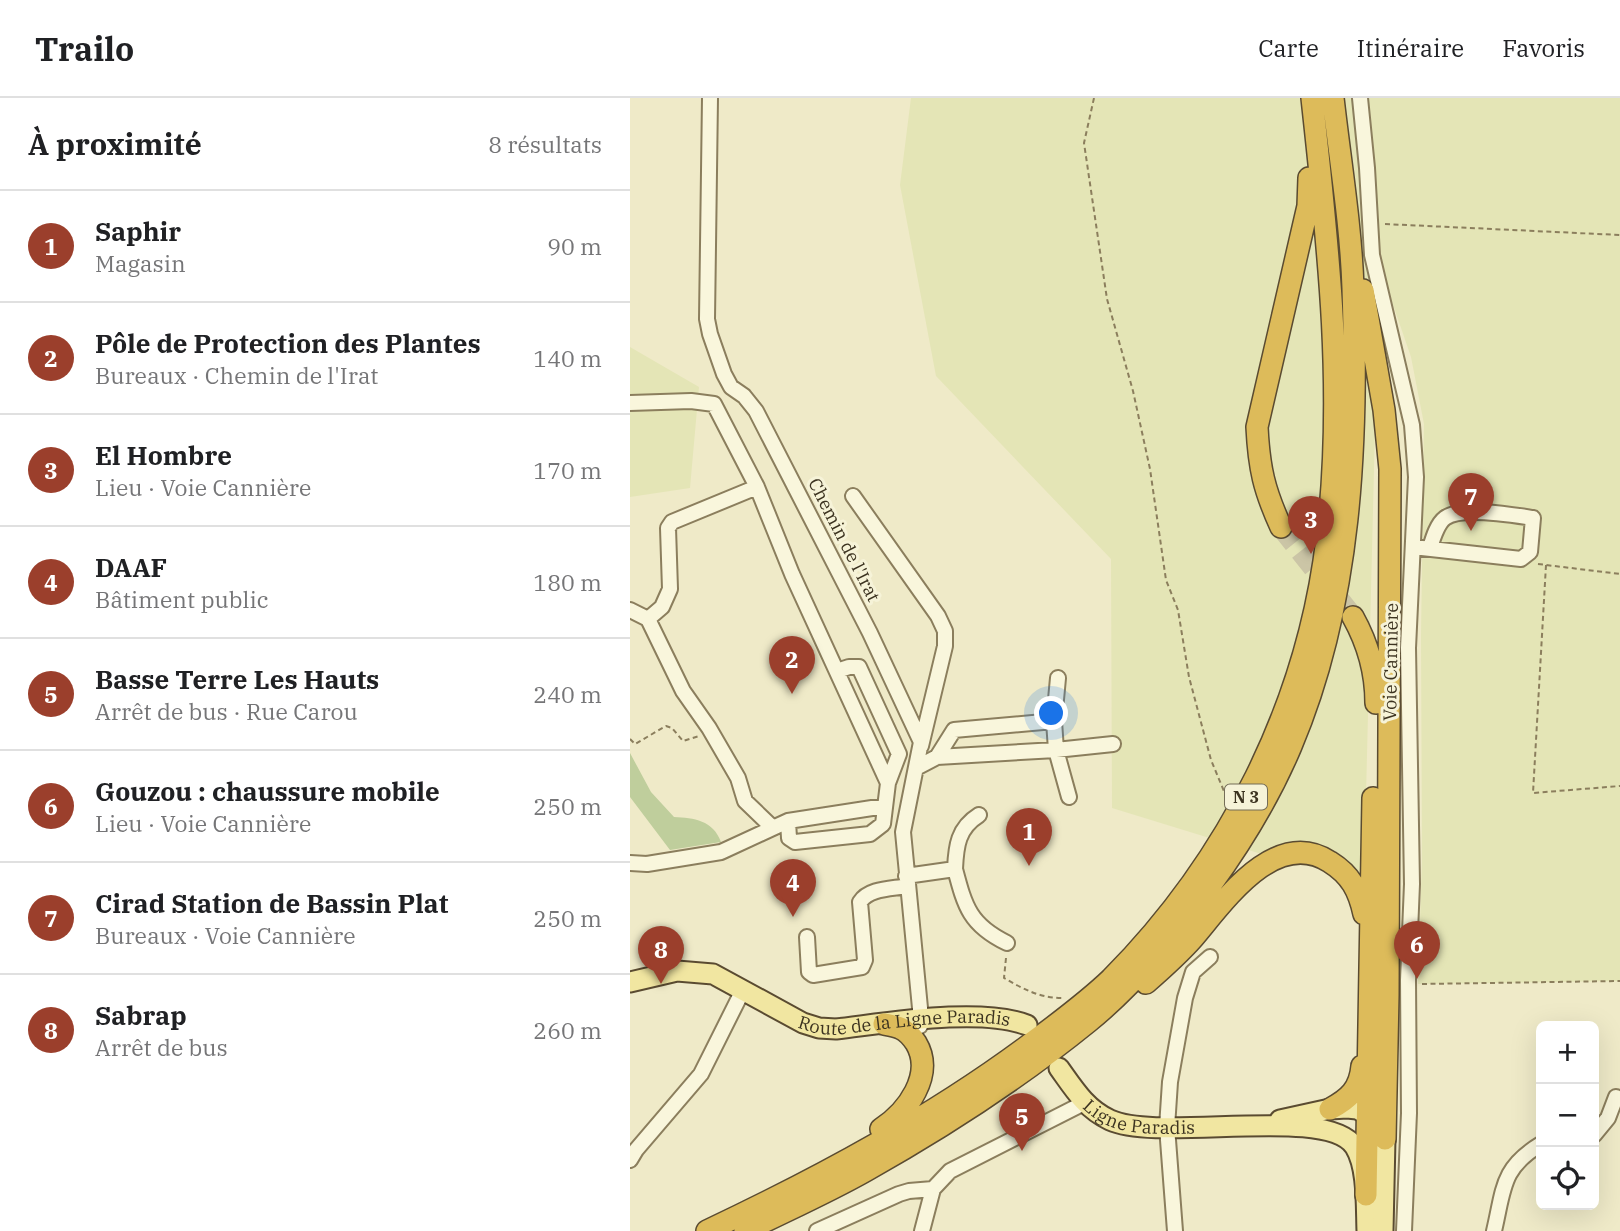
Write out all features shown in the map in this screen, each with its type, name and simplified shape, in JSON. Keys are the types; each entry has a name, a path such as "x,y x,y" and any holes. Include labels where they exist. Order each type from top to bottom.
{"highway":[{"name":"N 3","path":"1019,1074 1090,1021 1151,961 1186,920 1245,837 1287,755 1306,705 1330,625 1345,538 1352,472 1353,285 1333,98"},
{"path":"1333,98 1338,144 1384,411 1390,469 1385,1139"},
{"name":"N 3","path":"707,1231 855,1157 969,1087 1074,1010 1109,980 1170,914 1227,832 1256,778 1273,741 1308,639 1320,586 1333,475 1334,382 1330,285 1312,102"},
{"path":"1281,527 1258,463 1257,427 1308,206 1312,102"},
{"path":"1353,617 1362,633 1371,661 1376,699 1366,1195"},
{"name":"N 3","path":"745,1231 864,1172 979,1102 1120,1004 1169,963 1247,878 1265,864 1284,855 1314,854 1346,872 1361,901 1372,953"},
{"path":"1329,1119 1356,1089 1361,1076 1368,1023"},
{"path":"699,1231 850,1150 889,1124 908,1105 919,1085 922,1067 919,1049 911,1035 901,1028 884,1024"}],"main road":[{"name":"Route de la Ligne Paradis","path":"630,982 677,971 713,974 811,1026 835,1029 884,1024 920,1014"},
{"name":"Route de la Ligne Paradis","path":"781,1012 811,1017 920,1014"},
{"path":"835,1029 861,1021 920,1014"},
{"name":"Ligne Paradis","path":"1059,1068 1084,1103 1112,1121 1167,1127 1241,1126 1329,1119 1357,1109 1368,1115"},
{"path":"1368,1115 1385,1139 1382,1231"},
{"path":"1329,1119 1355,1147 1366,1195 1367,1231"}],"street":[{"name":"Chemin de l'Irat","path":"710,98 707,319 710,334 724,374 731,387 744,396 755,411 912,719 921,742 903,832 920,1014 922,1067"},
{"name":"Voie Cannière","path":"1360,98 1372,256 1412,425 1416,477 1408,648 1412,884 1408,980 1409,1113 1404,1231"},
{"path":"630,403 691,401 714,404 757,487 792,574 888,783"},
{"path":"648,619 662,607 670,589 668,528 673,522 757,487"},
{"path":"853,496 938,616 945,631 945,646 916,768"},
{"path":"1413,547 1521,559 1530,552 1533,518 1458,512 1444,519 1430,548"},
{"path":"630,610 648,619 683,691 709,728 738,778 746,801 772,827"},
{"path":"788,821 789,838 795,842 870,834 883,824 888,783 899,754 863,672 857,667 837,671"},
{"path":"1058,678 1054,722 1056,750 1069,797"},
{"path":"937,757 954,730 1054,722"},
{"path":"916,768 937,757 1113,744"},
{"path":"884,808 884,830 903,832"},
{"path":"630,863 647,864 721,852 788,821 884,808"},
{"path":"979,815 961,831 956,847 956,869 962,896 976,924 1007,943"},
{"path":"807,937 809,972 813,975 862,967 865,960 860,902 864,895 956,869"},
{"path":"1175,1231 1167,1127 1170,1082 1185,998 1193,972 1210,957"},
{"path":"630,1160 701,1074 743,990"},
{"path":"1599,1129 1608,1118 1616,1097"},
{"path":"922,1231 933,1189 943,1177 962,1164 1084,1103"},
{"path":"1494,1231 1508,1173 1515,1163 1537,1147"},
{"path":"817,1231 898,1194 933,1189"}],"path":[{"path":"1094,98 1084,143 1107,299 1133,391 1147,456 1166,580 1178,610 1189,677 1211,760 1228,800"},
{"path":"1370,223 1620,235"},
{"path":"1525,558 1538,565 1620,574"},
{"path":"1546,565 1533,793 1620,786"},
{"path":"630,739 635,744 666,726 672,728 683,741 706,733 709,728"},
{"path":"1007,943 1004,978 1049,998 1068,997"},
{"path":"1408,980 1418,984 1620,981"}],"green space":[{"path":"911,98 1620,98 1620,981 1418,984 1422,862 1424,424 1411,357 1379,264 1364,878 1281,860 1112,808 1111,559 936,376 900,185"},
{"path":"630,347 699,387 690,488 630,497"},
{"path":"630,753 651,792 674,817 696,820 708,825 721,842 670,850 630,797"}],"tunnel":[{"path":"1281,527 1353,617"}],"place":[{"name":"Cirad Station de Bassin Plat","path":"1471,531"},
{"name":"El Hombre","path":"1311,554"},
{"name":"Pôle de Protection des Plantes","path":"792,694"},
{"name":"Saphir","path":"1029,866"},
{"name":"DAAF","path":"793,917"},
{"name":"Gouzou : chaussure mobile","path":"1417,979"},
{"name":"Sabrap","path":"661,984"},
{"name":"Basse Terre Les Hauts","path":"1022,1151"}]}
